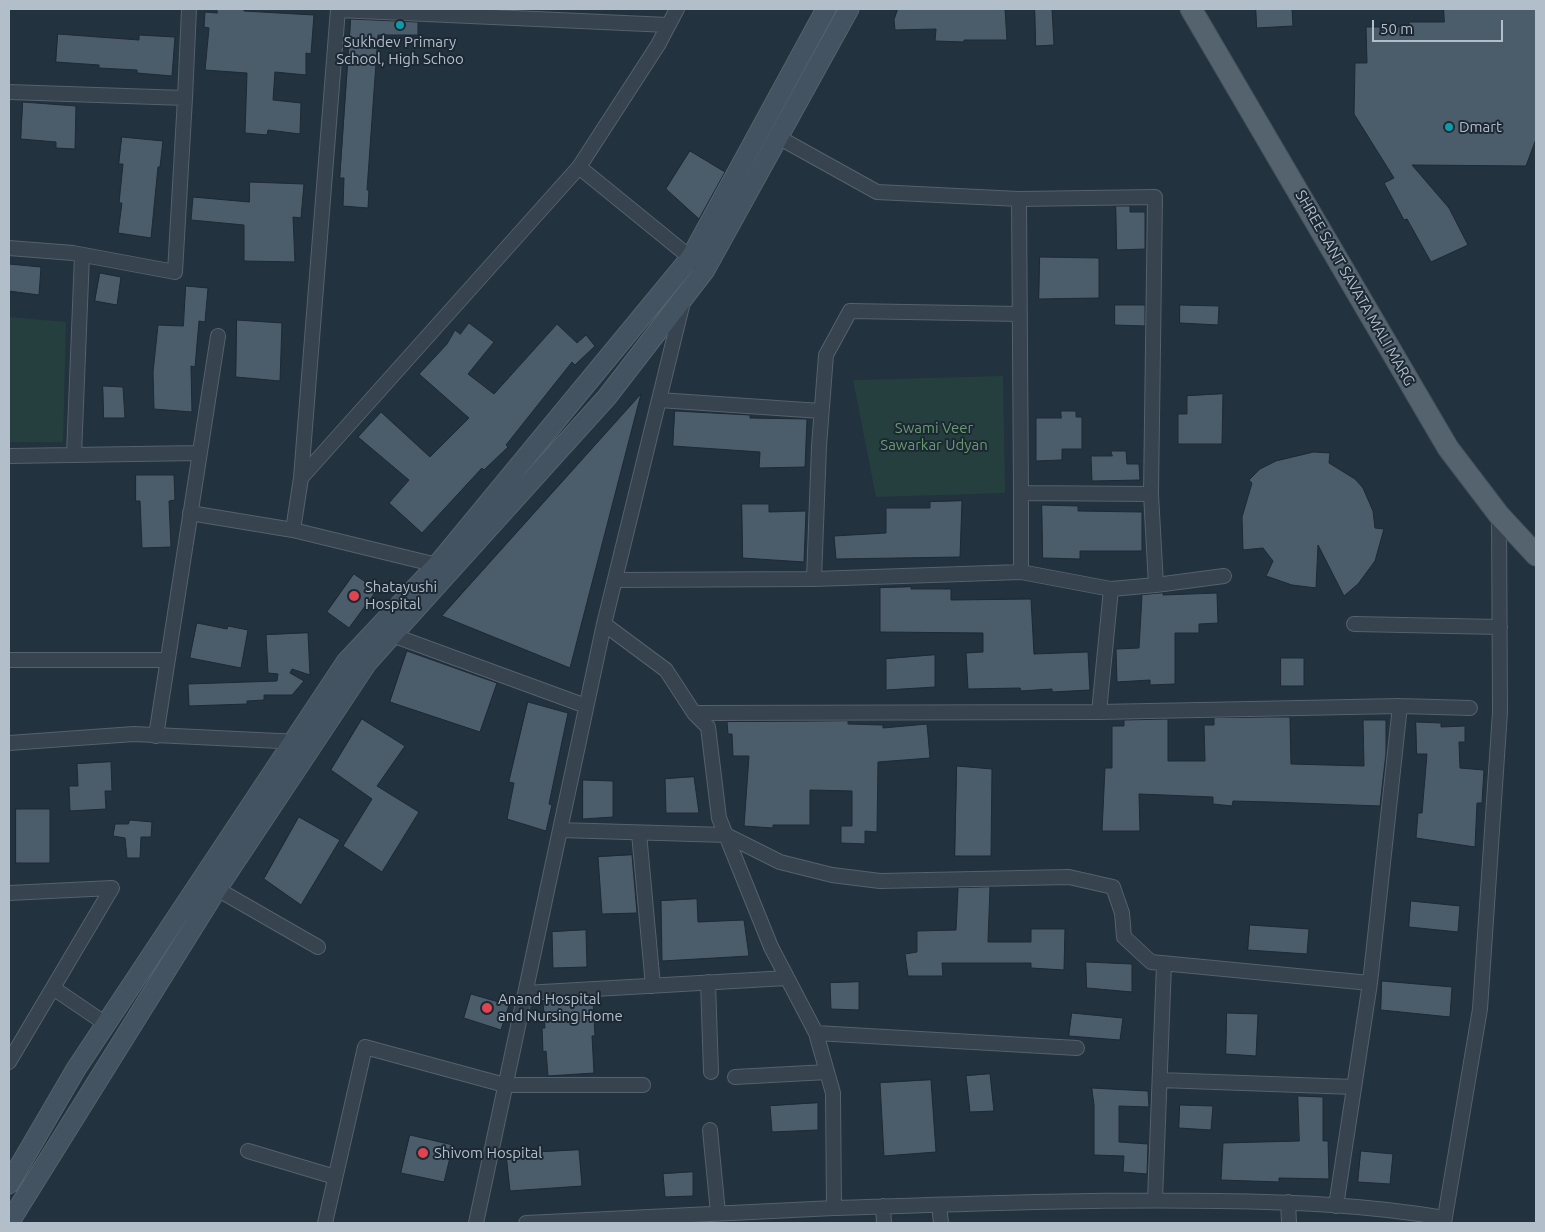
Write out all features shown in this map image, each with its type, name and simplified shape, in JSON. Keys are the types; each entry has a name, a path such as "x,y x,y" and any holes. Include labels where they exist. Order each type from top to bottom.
{"main road":[{"path":"9,1184 76,1070 346,662 437,565 691,257 826,9"},
{"path":"9,1223 217,889 366,663 607,398 705,270 849,9"},
{"name":"SHREE SANT SAVATA MALI MARG","path":"1191,9 1448,448 1498,516 1536,555"}],"street":[{"path":"9,248 82,255 175,272 189,9"},
{"path":"293,530 301,478 338,9 668,25"},
{"path":"301,478 579,167 658,45 677,9"},
{"path":"9,92 185,98"},
{"path":"778,137 877,192 1019,199 1155,197 1151,494 1156,585"},
{"path":"579,167 705,270"},
{"path":"1019,199 1021,572"},
{"path":"74,455 82,255"},
{"path":"476,1223 604,624 684,296"},
{"path":"814,579 821,411 826,355 850,311 1020,314"},
{"path":"156,736 218,336"},
{"path":"659,400 821,411"},
{"path":"9,456 199,453"},
{"path":"1021,493 1151,494"},
{"path":"190,513 293,530 437,565"},
{"path":"526,1223 666,1221 718,1213 883,1206 1155,1200 1288,1202 1407,1211 1444,1220 1480,1009 1500,712 1498,516"},
{"path":"614,580 814,579 1021,572 1111,589 1224,576"},
{"path":"1099,712 1111,589"},
{"path":"604,624 666,670 694,713 708,727 719,818 771,947 816,1033 827,1072 832,1092 834,1208"},
{"path":"1354,624 1500,627"},
{"path":"392,635 586,706"},
{"path":"9,660 168,660"},
{"path":"694,713 1099,712 1400,706 1470,708"},
{"path":"1336,1206 1370,983 1400,706"},
{"path":"9,743 134,734 314,742"},
{"path":"560,830 726,836 780,862 832,875 880,881 1070,877 1113,887 1122,912 1124,937 1151,962 1370,983"},
{"path":"639,833 652,986"},
{"path":"9,1062 112,888 11,897"},
{"path":"217,889 318,947"},
{"path":"1155,1200 1164,964"},
{"path":"525,993 787,978"},
{"path":"708,982 711,1072"},
{"path":"53,988 106,1024"},
{"path":"816,1033 1077,1048"},
{"path":"325,1223 365,1047 505,1085 643,1085"},
{"path":"735,1077 827,1072"},
{"path":"1160,1080 1354,1087"},
{"path":"710,1130 718,1213"},
{"path":"248,1151 335,1177"},
{"path":"1288,1202 1289,1223"},
{"path":"940,1205 940,1223"},
{"path":"883,1206 884,1223"}],"green space":[{"path":"9,317 66,322 63,442 9,442"},
{"name":"Swami Veer Sawarkar Udyan","path":"1003,376 1005,493 876,497 853,380"}],"building":[{"path":"217,9 244,9 244,11 314,15 311,54 306,53 306,75 275,72 273,100 301,103 300,134 268,130 267,135 245,133 247,73 205,70 209,28 204,27 205,12 217,13"},
{"path":"898,9 1005,9 1007,40 935,41 936,29 895,30 894,20"},
{"path":"1035,9 1052,9 1054,45 1036,46"},
{"path":"1256,9 1292,9 1293,26 1257,28"},
{"path":"1444,9 1536,9 1536,139 1526,166 1412,165 1449,208 1468,245 1431,262 1407,219 1404,220 1384,183 1394,178 1354,114 1355,63 1367,63 1366,27 1409,27 1409,22 1444,22"},
{"path":"351,19 418,22 418,35 378,35 367,190 369,190 368,208 343,206 344,178 340,178"},
{"path":"58,34 139,40 139,35 175,37 172,76 137,73 137,70 99,68 99,65 56,62"},
{"path":"23,102 76,106 75,149 56,148 56,142 21,139"},
{"path":"122,137 163,141 160,167 158,167 151,238 118,233 122,203 119,203 123,164 119,164"},
{"path":"690,151 725,172 699,219 666,189"},
{"path":"250,182 304,184 301,218 293,217 295,262 244,261 244,225 191,220 193,197 249,202"},
{"path":"1116,206 1130,206 1130,212 1145,212 1145,249 1117,250"},
{"path":"1040,257 1099,258 1099,298 1039,299"},
{"path":"9,264 41,267 39,295 9,291"},
{"path":"100,273 121,277 117,305 95,301"},
{"path":"186,286 208,288 205,322 199,321 195,367 191,366 192,412 154,409 153,372 158,325 183,326"},
{"path":"1115,305 1145,305 1145,326 1115,325"},
{"path":"1180,305 1219,306 1218,325 1180,323"},
{"path":"237,320 282,323 280,381 236,377"},
{"path":"469,323 494,342 468,374 494,394 557,324 577,343 586,335 595,346 575,365 572,362 506,445 508,447 484,470 482,468 422,533 389,503 409,480 358,437 381,412 430,457 469,418 419,374 447,344 455,330 460,334"},
{"path":"103,386 123,387 125,418 104,418"},
{"path":"641,394 570,668 442,616"},
{"path":"1223,394 1222,444 1178,444 1178,414 1187,414 1187,396"},
{"path":"675,411 750,415 750,418 807,419 805,467 759,468 760,452 673,446"},
{"path":"1061,411 1076,411 1076,417 1082,417 1082,449 1062,449 1062,460 1036,461 1036,418 1061,418"},
{"path":"1111,451 1126,451 1127,464 1139,464 1140,480 1092,481 1091,456 1112,456"},
{"path":"1314,452 1330,453 1329,463 1355,479 1363,488 1373,511 1375,528 1384,529 1375,561 1358,584 1344,596 1318,545 1316,588 1292,585 1266,576 1273,561 1263,548 1243,550 1242,517 1252,483 1249,480 1260,469 1276,461"},
{"path":"136,475 174,475 175,500 169,501 171,547 142,548 140,501 136,501"},
{"path":"962,501 960,557 836,559 834,536 886,533 886,508 930,508 930,502"},
{"path":"742,504 769,504 769,512 806,511 804,562 743,558"},
{"path":"1042,505 1078,506 1078,511 1142,512 1142,551 1080,551 1080,559 1043,558"},
{"path":"354,574 377,590 349,628 327,612"},
{"path":"911,587 911,589 951,589 951,600 1031,599 1034,654 1088,652 1090,690 1052,692 1052,689 1021,691 1020,688 968,689 966,653 983,652 983,633 880,632 880,588"},
{"path":"1163,593 1163,595 1217,593 1218,623 1199,624 1199,633 1175,633 1175,684 1150,685 1150,680 1117,682 1116,649 1139,648 1142,595"},
{"path":"197,623 227,629 228,626 248,630 241,668 190,658"},
{"path":"308,633 310,675 292,669 290,673 304,681 292,695 264,695 264,700 247,701 247,704 189,706 188,684 277,681 278,674 268,673 266,635"},
{"path":"407,651 497,683 480,732 390,702"},
{"path":"935,655 935,687 886,690 886,659"},
{"path":"1281,658 1304,658 1304,686 1281,686"},
{"path":"528,702 568,713 549,804 552,805 546,831 507,819 514,783 509,782"},
{"path":"1290,717 1291,764 1364,766 1363,720 1386,720 1386,753 1380,806 1233,801 1232,806 1213,804 1213,797 1139,794 1140,831 1102,831 1105,768 1112,768 1112,726 1124,726 1124,720 1168,719 1168,761 1205,761 1204,725 1214,725 1214,718"},
{"path":"362,719 405,746 377,786 419,812 382,872 343,846 372,799 331,770"},
{"path":"848,721 848,724 883,725 883,728 927,724 930,758 878,762 877,832 865,831 865,844 841,843 841,826 852,826 852,791 810,790 810,825 773,825 773,828 744,826 749,756 733,756 732,734 728,734 727,722"},
{"path":"1416,722 1441,723 1441,727 1465,726 1465,742 1459,742 1460,768 1484,770 1482,803 1477,803 1475,847 1416,838 1418,813 1422,813 1427,754 1417,754"},
{"path":"111,762 112,791 105,791 106,809 70,811 69,786 78,786 77,764"},
{"path":"957,766 992,769 991,856 955,856"},
{"path":"694,777 699,813 666,813 665,779"},
{"path":"583,780 613,781 613,817 583,819"},
{"path":"16,809 50,809 50,863 16,863"},
{"path":"299,817 340,840 301,905 264,879"},
{"path":"130,820 152,822 151,837 141,837 140,858 127,858 125,838 113,836 115,824 128,824"},
{"path":"632,855 637,913 602,914 598,857"},
{"path":"990,887 988,942 1031,942 1031,929 1065,929 1064,970 1031,968 1031,963 942,963 943,976 908,976 905,954 917,952 917,931 956,930 958,888"},
{"path":"697,899 698,922 744,920 749,956 662,961 661,901"},
{"path":"1411,901 1460,906 1458,932 1409,927"},
{"path":"1250,925 1309,929 1307,954 1248,950"},
{"path":"586,930 587,967 553,968 552,932"},
{"path":"1086,962 1132,964 1132,992 1087,988"},
{"path":"1382,981 1452,987 1450,1017 1381,1010"},
{"path":"859,982 859,1010 831,1009 830,983"},
{"path":"471,994 509,1005 501,1030 464,1018"},
{"path":"583,998 583,1001 593,1000 595,1036 592,1036 594,1073 548,1076 546,1051 543,1052 542,1028 545,1028 543,1002"},
{"path":"1072,1013 1123,1018 1120,1040 1069,1036"},
{"path":"1227,1013 1258,1014 1256,1056 1226,1054"},
{"path":"990,1074 994,1111 970,1112 966,1076"},
{"path":"931,1080 936,1152 884,1156 880,1083"},
{"path":"1092,1088 1148,1091 1149,1107 1119,1106 1119,1142 1148,1144 1147,1174 1123,1172 1124,1156 1094,1155"},
{"path":"1298,1096 1323,1097 1323,1141 1328,1141 1329,1179 1279,1178 1279,1182 1221,1180 1223,1143 1299,1141"},
{"path":"818,1103 818,1130 772,1132 770,1106"},
{"path":"1180,1105 1213,1106 1211,1130 1179,1128"},
{"path":"410,1135 453,1145 444,1182 401,1173"},
{"path":"579,1150 582,1186 510,1191 506,1154"},
{"path":"1361,1151 1393,1154 1390,1184 1358,1182"},
{"path":"693,1172 693,1196 665,1197 663,1174"}],"place":[{"name":"Sukhdev Primary School, High Schoo","path":"400,25"},
{"name":"Dmart","path":"1449,127"},
{"name":"Shatayushi Hospital","path":"354,596"},
{"name":"Anand Hospital and Nursing Home","path":"487,1008"},
{"name":"Shivom Hospital","path":"423,1153"}]}
